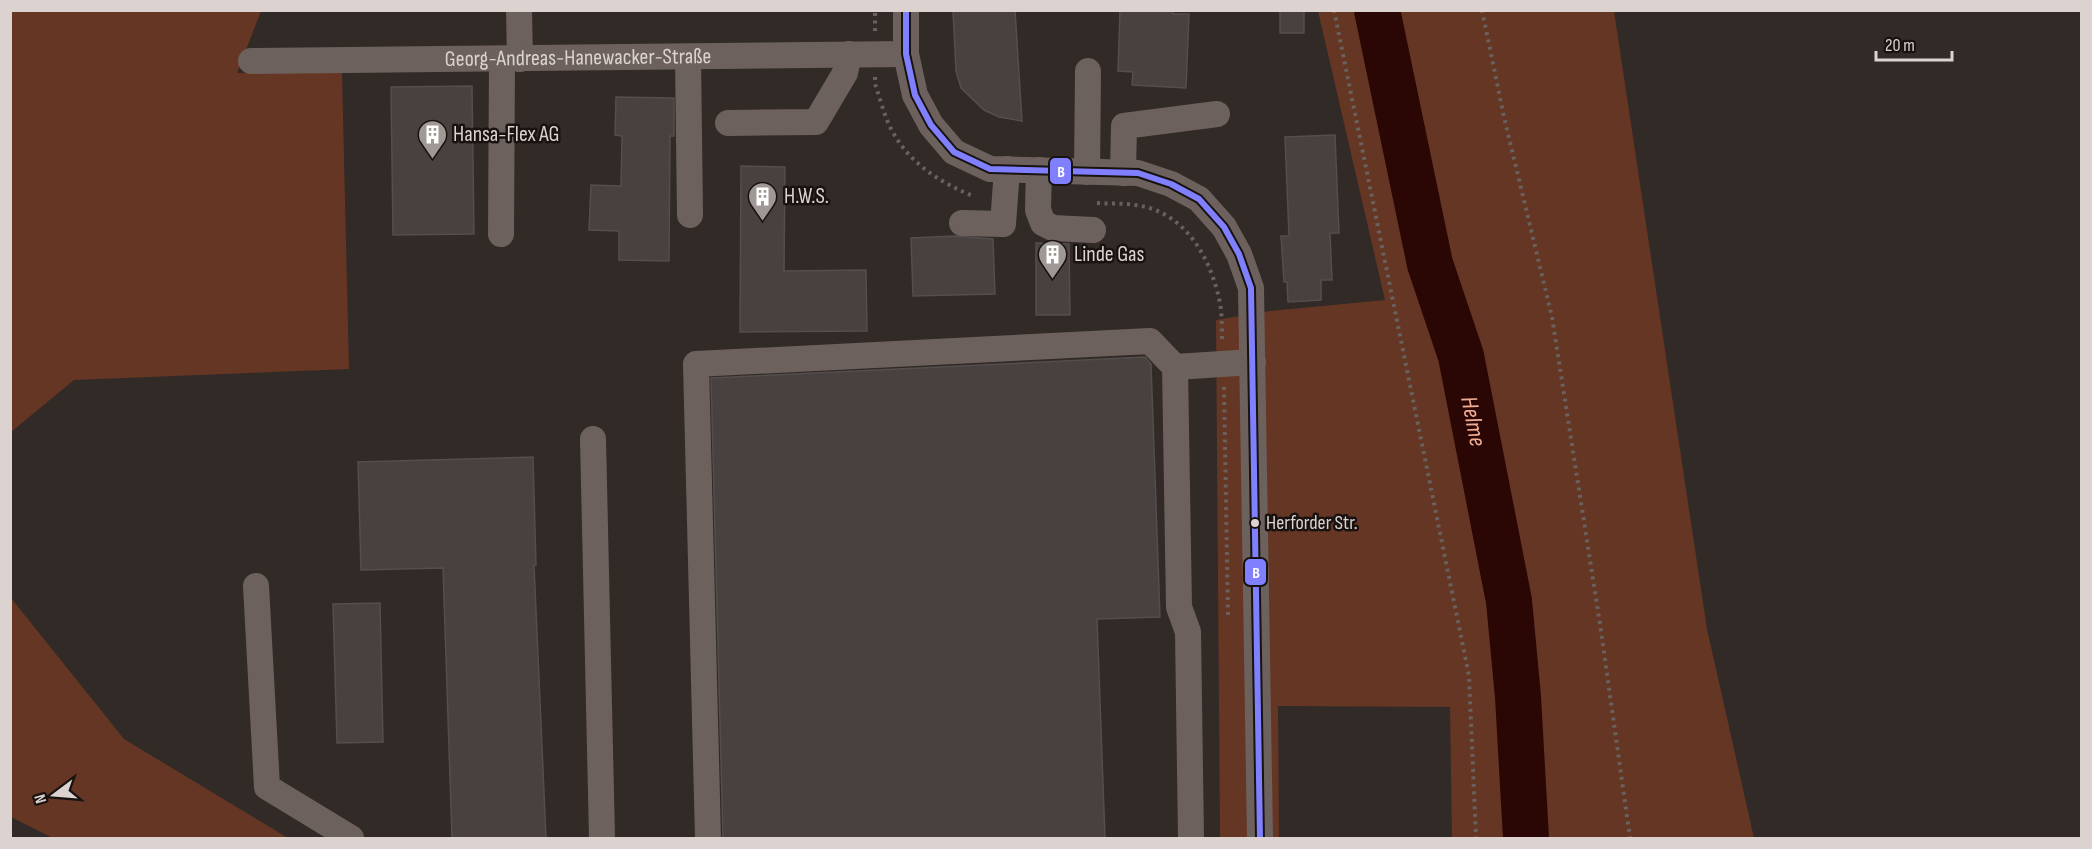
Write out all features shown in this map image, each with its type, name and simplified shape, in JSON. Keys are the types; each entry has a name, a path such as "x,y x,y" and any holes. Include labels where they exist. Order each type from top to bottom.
{"street":[{"path":"501,234 511,59 519,10"},
{"path":"906,10 906,54 915,94 931,125 954,152 990,169 1138,173 1171,184 1199,200 1224,227 1239,254 1251,288 1260,838"},
{"path":"728,123 816,122 845,73 849,54"},
{"name":"Georg-Andreas-Hanewacker-Straße","path":"251,61 906,54"},
{"path":"688,57 690,215"},
{"path":"1087,172 1088,70"},
{"path":"1123,173 1124,126 1217,114"},
{"path":"962,223 1004,224 1007,169"},
{"path":"1039,170 1038,210 1042,223 1053,228 1093,230"},
{"path":"708,838 696,364 1150,341 1175,367 1179,608 1188,632 1191,838"},
{"path":"1175,367 1253,362"},
{"path":"593,439 602,838"},
{"path":"256,586 267,788 351,838"}],"path":[{"path":"875,10 875,84 891,129 912,160 935,178 972,196 1004,200"},
{"path":"1334,10 1469,676 1476,838"},
{"path":"1482,10 1504,117 1552,317 1600,624 1630,838"},
{"path":"1092,203 1136,205 1163,214 1186,229 1203,253 1214,281 1220,305 1224,364 1228,625"}],"shaded area":[{"path":"11,11 261,11 237,73 342,73 349,369 74,380 11,432"},
{"path":"1318,11 1614,11 1707,629 1754,838 1452,838 1450,707 1278,706 1279,838 1220,838 1216,320 1270,311 1385,300"},
{"path":"11,598 124,739 288,838 53,838 11,817"}],"building":[{"path":"953,10 1015,10 1022,121 999,117 984,110 961,88 956,71"},
{"path":"1120,10 1173,10 1173,14 1189,14 1186,88 1132,85 1133,72 1118,71"},
{"path":"1280,10 1304,10 1304,33 1280,33"},
{"name":"Hansa-Flex AG","path":"472,86 474,234 393,235 391,87"},
{"path":"616,97 674,98 674,136 670,136 669,261 619,260 619,231 589,230 591,185 621,186 622,136 615,135"},
{"path":"1335,135 1339,233 1330,233 1332,280 1321,280 1321,300 1288,302 1287,282 1284,282 1281,236 1289,236 1285,137"},
{"path":"741,166 785,167 784,271 866,270 867,331 740,332"},
{"path":"955,236 993,239 995,294 913,296 911,238"},
{"name":"Linde Gas","path":"1036,243 1069,244 1070,315 1036,315"},
{"path":"1145,357 1151,364 1160,617 1097,619 1105,838 723,838 711,378"},
{"path":"533,457 536,565 534,565 546,838 452,838 443,568 361,570 358,462"},
{"path":"380,603 383,742 337,743 333,604"}],"waterway":[{"name":"Helme","path":"1377,10 1430,264 1461,356 1509,601 1518,697 1526,838"}],"transit line":[{"name":"B","path":"906,10 906,54 915,95 931,125 954,152 990,169 1138,173 1171,184 1199,199 1224,227 1239,254 1251,288 1260,838"}],"place":[{"name":"Hansa-Flex AG","path":"432,160"},
{"name":"H.W.S.","path":"763,222"},
{"name":"Linde Gas","path":"1053,280"},
{"name":"Herforder Str.","path":"1255,523"}]}
